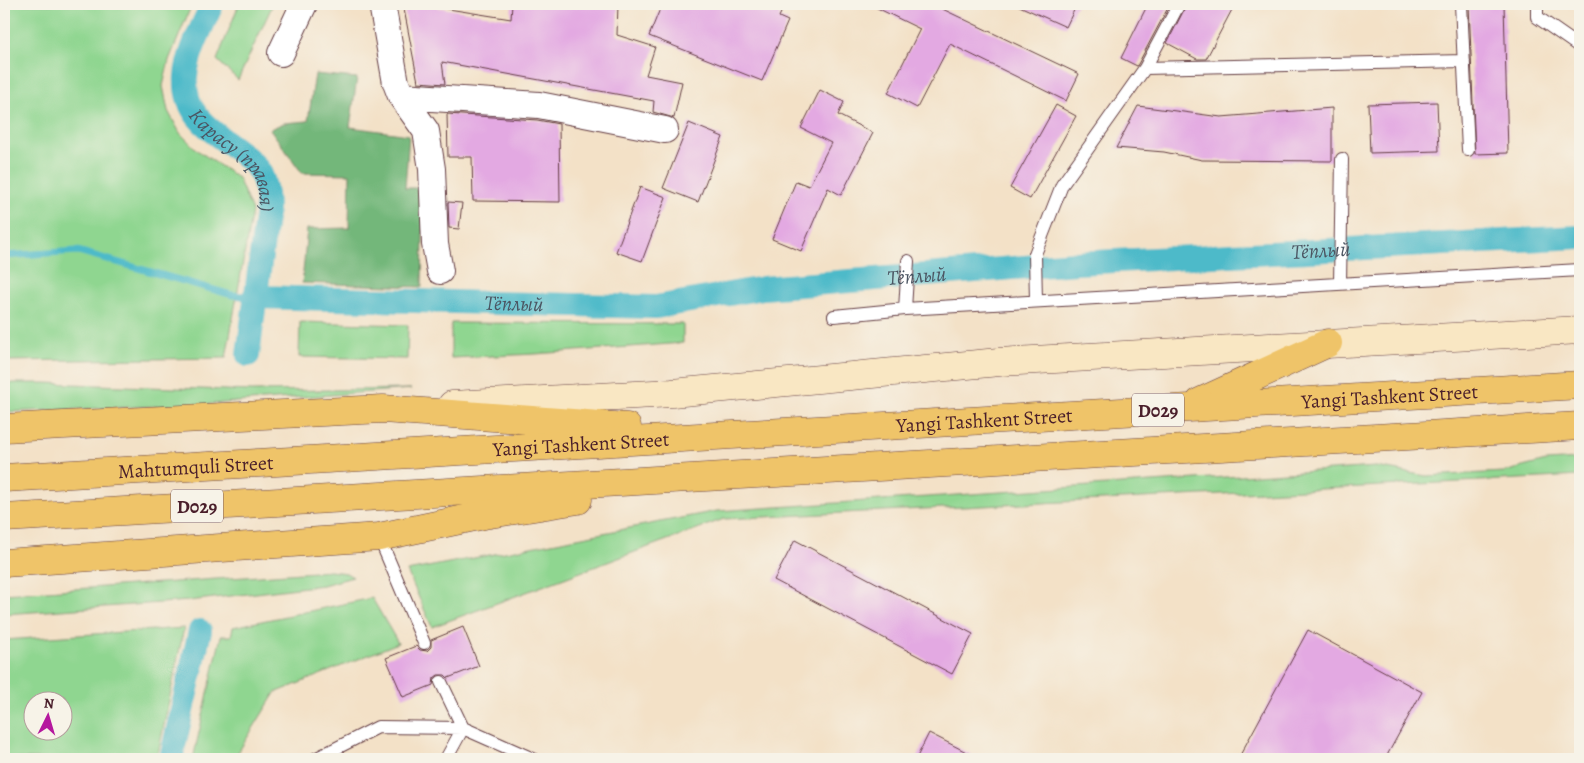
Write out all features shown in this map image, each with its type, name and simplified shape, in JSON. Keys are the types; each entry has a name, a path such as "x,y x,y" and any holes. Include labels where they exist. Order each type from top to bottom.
{"highway":[{"path":"1186,408 1328,343"},
{"name":"Yangi Tashkent Street","path":"388,456 1580,385"},
{"path":"4,428 383,409 736,435"},
{"name":"Yangi Tashkent Street","path":"390,495 1580,426"},
{"name":"Mahtumquli Street","path":"4,478 388,456"},
{"path":"4,562 379,537 484,515 739,475"},
{"name":"Mahtumquli Street","path":"4,518 390,495"}],"main road":[{"path":"383,409 672,393 999,362 1580,330"}],"street":[{"path":"280,53 304,4"},
{"path":"382,4 396,83 401,96 426,131 432,169 434,244 440,271"},
{"path":"401,96 539,105 665,130"}],"lane":[{"path":"1036,301 1034,254 1062,185 1145,68 1179,4"},
{"path":"1462,4 1468,150"},
{"path":"1537,4 1537,17 1580,47"},
{"path":"1145,68 1464,61"},
{"path":"1340,284 1342,159"},
{"path":"905,309 908,261"},
{"path":"834,316 905,309 1580,270"},
{"path":"379,537 424,642"},
{"path":"441,682 463,728"},
{"path":"315,759 378,727 463,728 533,759"},
{"path":"446,759 463,728"}],"green space":[{"path":"4,4 192,4 169,60 163,86 168,111 180,133 197,150 238,178 252,211 226,358 4,361"},
{"path":"239,4 273,4 238,80 217,60"},
{"path":"315,74 357,78 350,127 409,135 405,188 424,188 422,287 302,283 307,229 349,228 350,174 302,173 270,129 284,123 308,121"},
{"path":"300,322 408,325 407,359 299,357"},
{"path":"451,323 683,324 683,343 451,358"},
{"path":"4,383 252,391 411,389 210,404 4,412"},
{"path":"1580,459 1580,476 724,519 432,627 407,571 717,511 1376,467 1426,476 1504,472 1546,461"},
{"path":"330,571 346,573 353,577 323,585 189,601 4,614 4,594"},
{"path":"372,598 398,643 275,693 234,759 193,759 221,636 231,636 233,627"},
{"path":"184,628 157,759 4,759 4,640"}],"building":[{"path":"403,4 436,4 436,7 511,19 512,4 618,4 617,35 655,47 646,75 682,82 674,118 653,112 654,101 442,62 445,84 418,82"},
{"path":"662,4 785,4 779,17 788,21 762,81 649,36"},
{"path":"869,4 932,4 1079,74 1066,101 950,44 917,108 888,93 920,29"},
{"path":"1015,4 1077,4 1066,27"},
{"path":"1148,4 1170,4 1137,66 1121,58"},
{"path":"1187,4 1235,4 1206,59 1197,59 1167,43"},
{"path":"1469,4 1504,4 1508,153 1475,154"},
{"path":"820,90 844,102 838,115 873,133 841,195 828,188 801,251 772,239 796,181 809,186 831,143 801,128"},
{"path":"1437,102 1439,151 1370,153 1368,104"},
{"path":"1056,105 1076,116 1030,199 1010,188"},
{"path":"1138,106 1221,117 1332,108 1332,161 1202,160 1164,152 1116,148"},
{"path":"447,114 537,120 559,124 560,202 473,201 472,157 448,157"},
{"path":"689,123 723,137 698,202 663,188"},
{"path":"640,187 666,197 642,261 616,252"},
{"path":"448,202 462,203 459,229 449,228"},
{"path":"795,540 973,634 952,674 774,580"},
{"path":"463,627 479,666 448,678 445,675 438,675 434,678 433,685 403,697 386,658 416,646 420,650 427,651 431,647 431,640"},
{"path":"1308,630 1422,692 1385,759 1238,759"},
{"path":"929,733 980,759 916,759"}],"waterway":[{"name":"Карасу (правая)","path":"212,4 187,67 186,90 189,102 202,122 256,167 265,186 267,210 248,355"},
{"name":"Тёплый","path":"254,297 656,307 763,288 1076,263 1580,237"},
{"path":"4,256 78,251 232,295 254,297"},
{"path":"171,759 200,631"}]}
